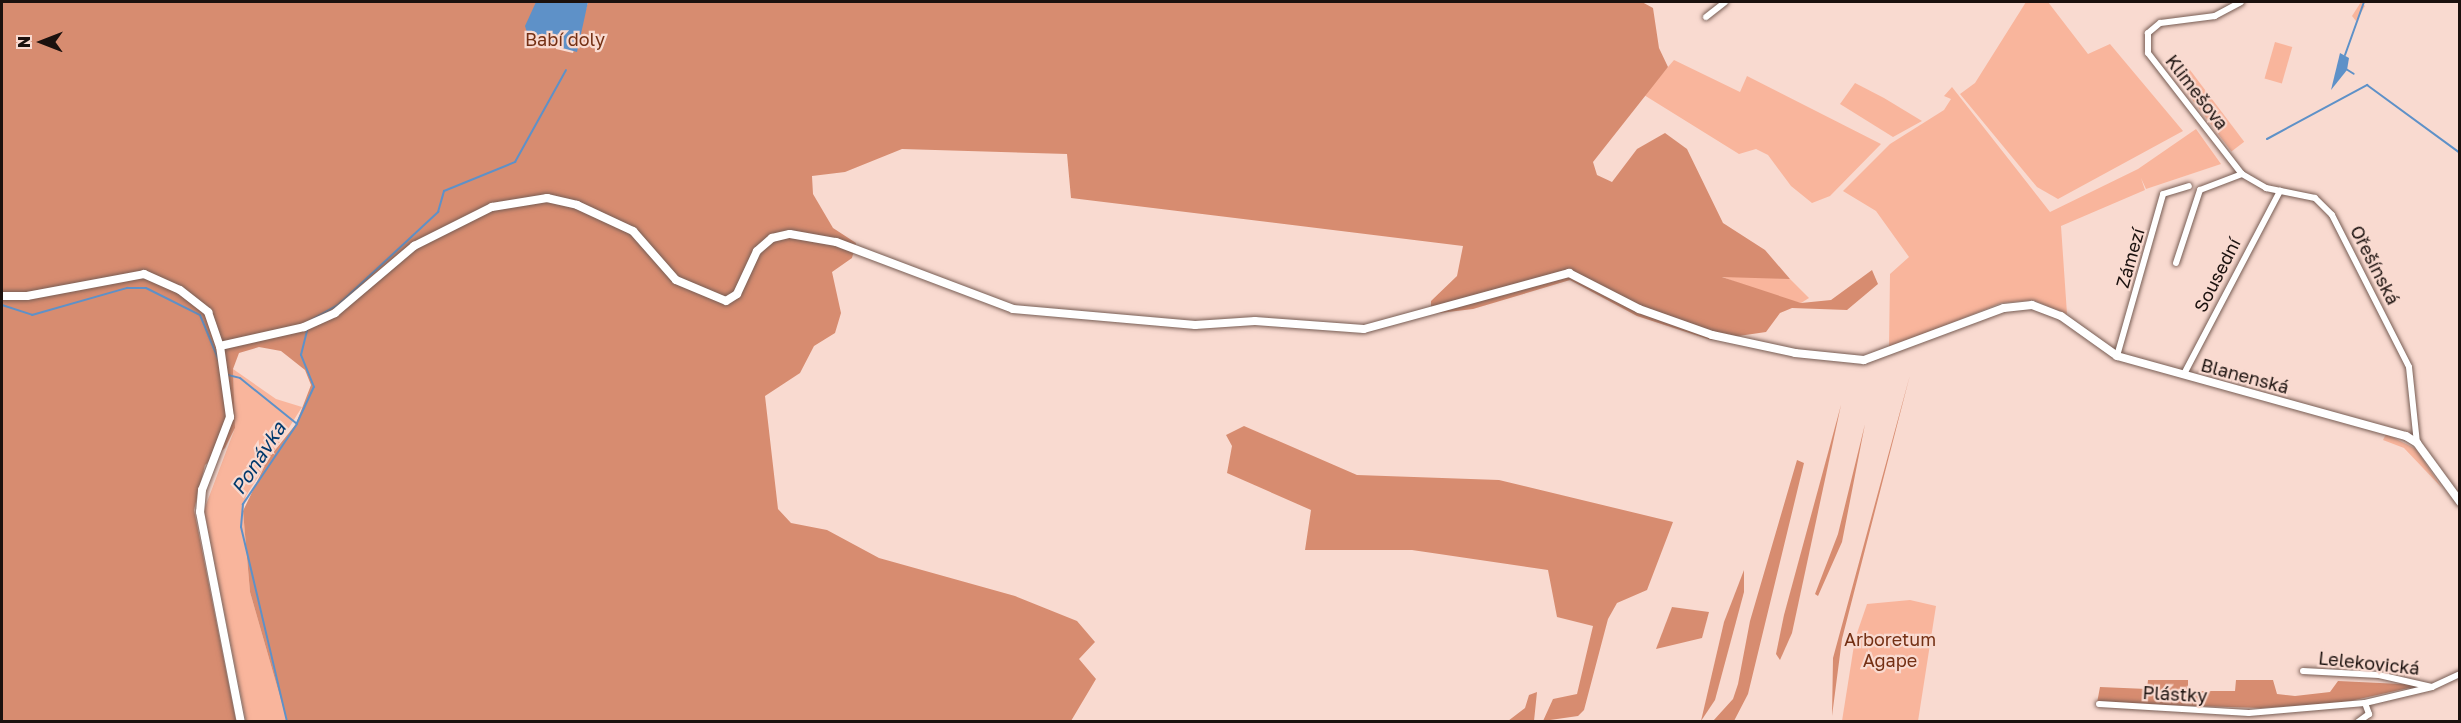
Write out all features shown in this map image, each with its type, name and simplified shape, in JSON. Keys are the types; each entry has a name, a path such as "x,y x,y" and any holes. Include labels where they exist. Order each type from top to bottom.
{"street":[{"path":"1706,18 1725,2"},
{"name":"Klimešova","path":"2231,162 2148,53 2146,40 2160,23 2215,16 2241,2"},
{"name":"Ořešínská","path":"2231,162 2242,174 2280,190 2315,198 2337,222 2409,367 2417,443"},
{"path":"2176,263 2200,190 2242,174"},
{"name":"Zámezí","path":"2118,356 2163,194 2189,186"},
{"name":"Sousední","path":"2184,374 2280,190"},
{"name":"Blanenská","path":"220,346 315,323 335,313 414,246 492,207 547,198 578,205 633,231 676,280 726,302 737,294 757,251 772,238 790,234 836,242 1013,309 1195,326 1255,321 1364,329 1569,273 1639,309 1712,335 1795,353 1864,360 2004,308 2043,308 2118,356 2417,443"},
{"path":"2,296 27,296 144,273 180,290 208,312 220,346 230,417 202,490 200,512 241,722"},
{"path":"2417,443 2460,502"},
{"name":"Lelekovická","path":"2303,671 2379,675 2432,687"},
{"name":"Lelekovická","path":"2366,703 2432,687 2460,674"},
{"path":"2366,703 2374,722"},
{"name":"Plástky","path":"2099,704 2249,713 2366,703"},
{"path":"2248,722 2249,713"},
{"path":"2358,722 2369,714"}],"green space":[{"path":"2026,2 2048,2 2088,54 2110,44 2183,131 2058,199 2037,187 1960,94 1975,83"},
{"path":"2361,2 2365,6 2356,21 2352,16"},
{"path":"2275,42 2292,47 2282,83 2265,79"},
{"path":"1674,60 1740,92 1747,76 1881,144 1830,196 1812,203 1791,186 1768,155 1756,149 1739,154 1644,95"},
{"path":"2187,66 2244,142 2231,151 2174,76"},
{"path":"1855,83 1922,121 1893,137 1840,104"},
{"path":"1952,87 2050,212 2138,169 2196,129 2221,164 2146,189 2141,178 2145,190 2061,226 2067,314 2033,300 2001,303 1889,348 1890,274 1909,257 1876,211 1843,191 1890,144 1944,110 1951,99 1944,96"},
{"path":"1720,276 1790,279 1809,298 1801,303 1775,297"},
{"path":"233,369 276,399 302,407 246,496 243,511 250,592 287,721 246,721 204,510 235,428"},
{"path":"2386,434 2416,449 2442,488 2404,448 2383,440"},
{"name":"Arboretum Agape","path":"1910,600 1936,606 1918,721 1842,721 1855,639 1867,604"}],"shaded area":[{"path":"2,2 536,2 556,49 573,53 588,2 1642,2 1653,8 1659,48 1668,67 1593,162 1597,175 1612,182 1637,149 1665,133 1687,149 1723,223 1765,250 1790,279 1722,277 1801,303 1831,300 1872,270 1878,284 1847,310 1792,308 1780,313 1766,332 1711,340 1637,316 1570,280 1473,309 1431,314 1431,301 1457,276 1463,246 1071,198 1067,154 902,149 845,172 812,176 813,194 833,228 856,243 852,258 832,272 841,313 835,333 814,346 800,373 765,396 778,509 791,523 827,530 879,558 1015,596 1077,621 1095,642 1079,659 1096,679 1071,721 287,721 250,592 243,511 268,459 296,424 311,385 305,370 281,351 259,347 239,353 233,369 235,428 225,448 205,465 194,510 236,721 2,721"},
{"path":"1910,375 1842,639 1832,716 1833,658"},
{"path":"1841,405 1792,633 1780,660 1776,654 1784,615"},
{"path":"1865,424 1842,542 1818,596 1815,594 1838,534"},
{"path":"1244,426 1357,475 1499,480 1673,522 1647,590 1617,603 1608,619 1584,710 1578,716 1543,721 1553,699 1577,694 1593,626 1557,617 1548,570 1412,550 1305,550 1311,510 1227,473 1232,446 1226,435"},
{"path":"1797,460 1804,463 1748,694 1734,721 1713,721 1733,699 1738,684 1750,621"},
{"path":"1744,570 1744,592 1715,700 1701,721 1724,622"},
{"path":"1672,607 1709,612 1702,638 1656,649"},
{"path":"2148,680 2188,680 2188,691 2235,691 2236,680 2273,680 2277,694 2295,696 2330,692 2338,681 2422,685 2337,704 2261,708 2097,703 2100,687 2147,689"},
{"path":"1537,692 1534,721 1508,721 1525,708 1529,695"}],"water":[{"path":"536,2 588,2 577,52 529,39 525,26"},
{"path":"2340,53 2349,58 2347,70 2331,90"}],"waterway":[{"path":"2345,55 2364,2"},
{"path":"2346,69 2354,74"},
{"path":"311,320 338,305 438,212 444,191 515,162 566,70"},
{"path":"2267,139 2367,85 2460,153"},
{"name":"Ponávka","path":"2,305 32,315 127,288 146,288 200,315 219,361"},
{"path":"297,423 314,387 301,355 308,327"},
{"name":"Ponávka","path":"228,375 240,378 297,424 243,504 241,527 287,722"}],"park label":[{"name":"Babí doly","path":"565,39"}]}
